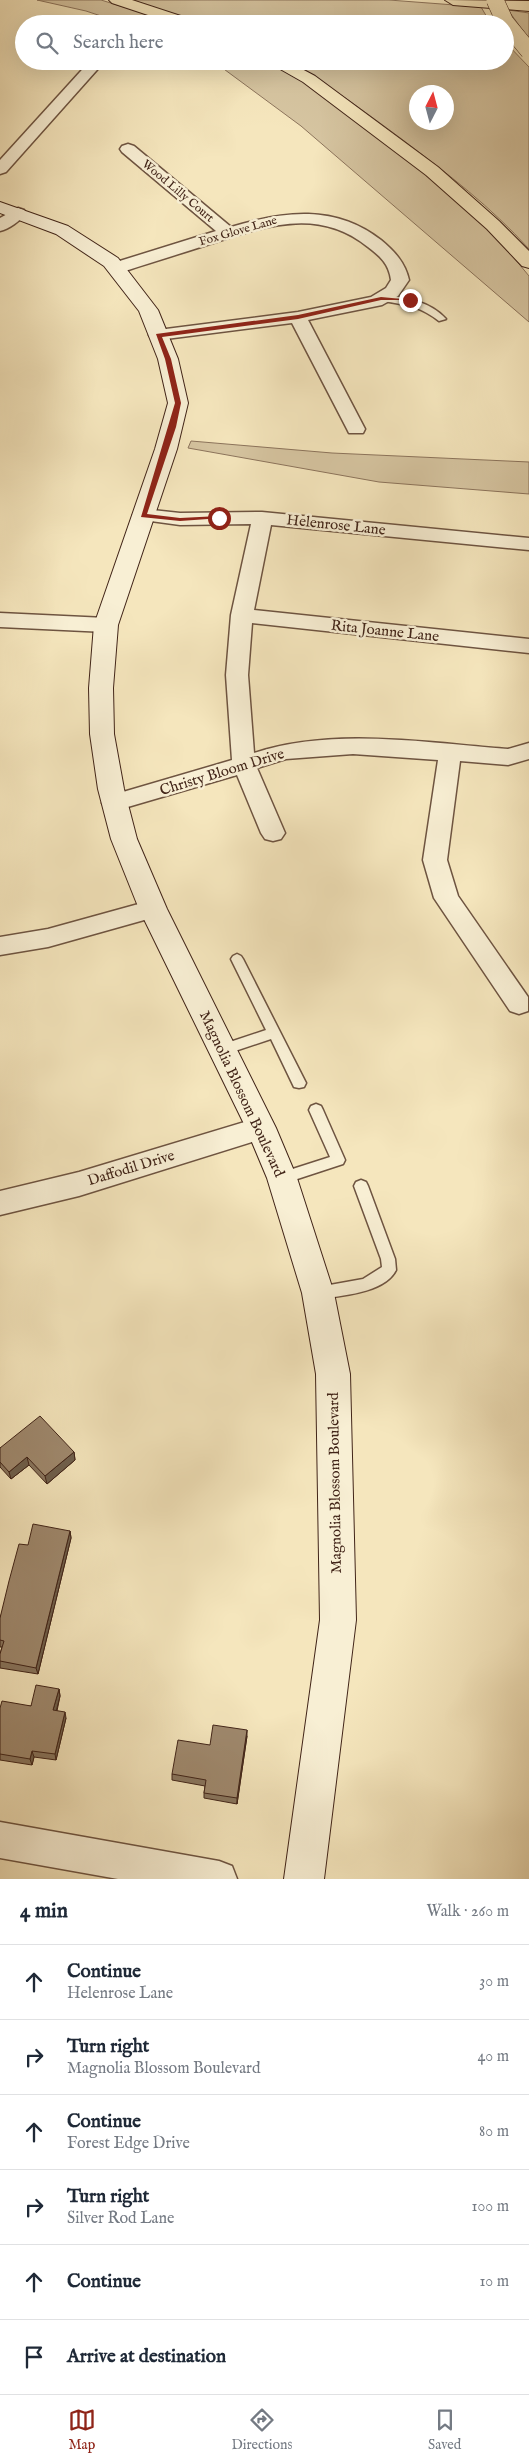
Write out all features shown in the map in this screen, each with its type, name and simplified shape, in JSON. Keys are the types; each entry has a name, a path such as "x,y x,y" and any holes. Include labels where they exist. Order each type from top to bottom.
{"highway":[{"path":"117,0 163,15"},
{"path":"453,0 529,6"},
{"path":"495,0 502,15"},
{"path":"514,33 529,51"},
{"path":"292,70 309,79 432,171 493,226 529,262"}],"street":[{"path":"0,169 90,70"},
{"name":"Wood Lilly Court","path":"128,149 228,233"},
{"path":"0,226 9,210"},
{"name":"Magnolia Blossom Boulevard","path":"9,210 62,230 111,262 148,310 168,359 178,403 166,449 106,625 100,688 102,734 114,803 124,839 153,908 261,1128 282,1178 318,1293 333,1374 338,1620 304,1879"},
{"name":"Fox Glove Lane","path":"116,268 267,221 291,217 330,220 361,232 390,256 398,267 400,280 392,292 381,298"},
{"path":"158,336 298,317 381,298"},
{"path":"298,317 356,429"},
{"name":"Helenrose Lane","path":"143,515 180,520 262,518 529,544"},
{"path":"262,518 242,615 237,675 244,764 273,833"},
{"name":"Rita Joanne Lane","path":"242,615 529,646"},
{"path":"0,620 106,625"},
{"name":"Christy Bloom Drive","path":"114,803 176,786 286,751 353,746 450,753"},
{"path":"519,1004 446,898 435,860 450,753 508,756 529,751"},
{"path":"0,946 48,938 153,908"},
{"name":"Daffodil Drive","path":"0,1203 79,1184 261,1128"},
{"path":"0,1840 219,1879"}],"lane":[{"path":"381,298 420,303 442,319"},
{"path":"237,959 299,1083"},
{"path":"222,1050 274,1033"},
{"path":"282,1178 338,1160 316,1110"},
{"path":"318,1293 360,1287 381,1278 389,1270 388,1259 361,1186"}],"shaded area":[{"path":"37,0 101,0 150,15 98,15"},
{"path":"129,0 389,0 481,7 486,15 176,15"},
{"path":"508,10 529,13 529,39 514,18 514,15 512,15"},
{"path":"514,51 529,67 529,249 469,192 403,140 302,70 514,70"},
{"path":"225,70 283,70 313,88 433,178 482,219 529,276 529,322 301,126"},
{"path":"191,441 332,453 529,462 529,494 379,482 188,448"}],"building":[{"path":"40,1416 74,1452 45,1476 27,1457 9,1472 0,1462 0,1448"},
{"path":"33,1524 70,1531 36,1668 0,1661 4,1641 0,1640 0,1618 19,1544 28,1545"},
{"path":"36,1685 59,1689 53,1710 65,1712 55,1754 32,1751 30,1759 0,1754 0,1708 2,1701 31,1706"},
{"path":"213,1725 247,1730 237,1798 204,1793 206,1780 172,1774 178,1740 210,1745"}],"route":[{"path":"219,518 180,520 143,515 173,427 178,403 168,359 158,336 298,317 376,301 381,298 410,300"}]}
